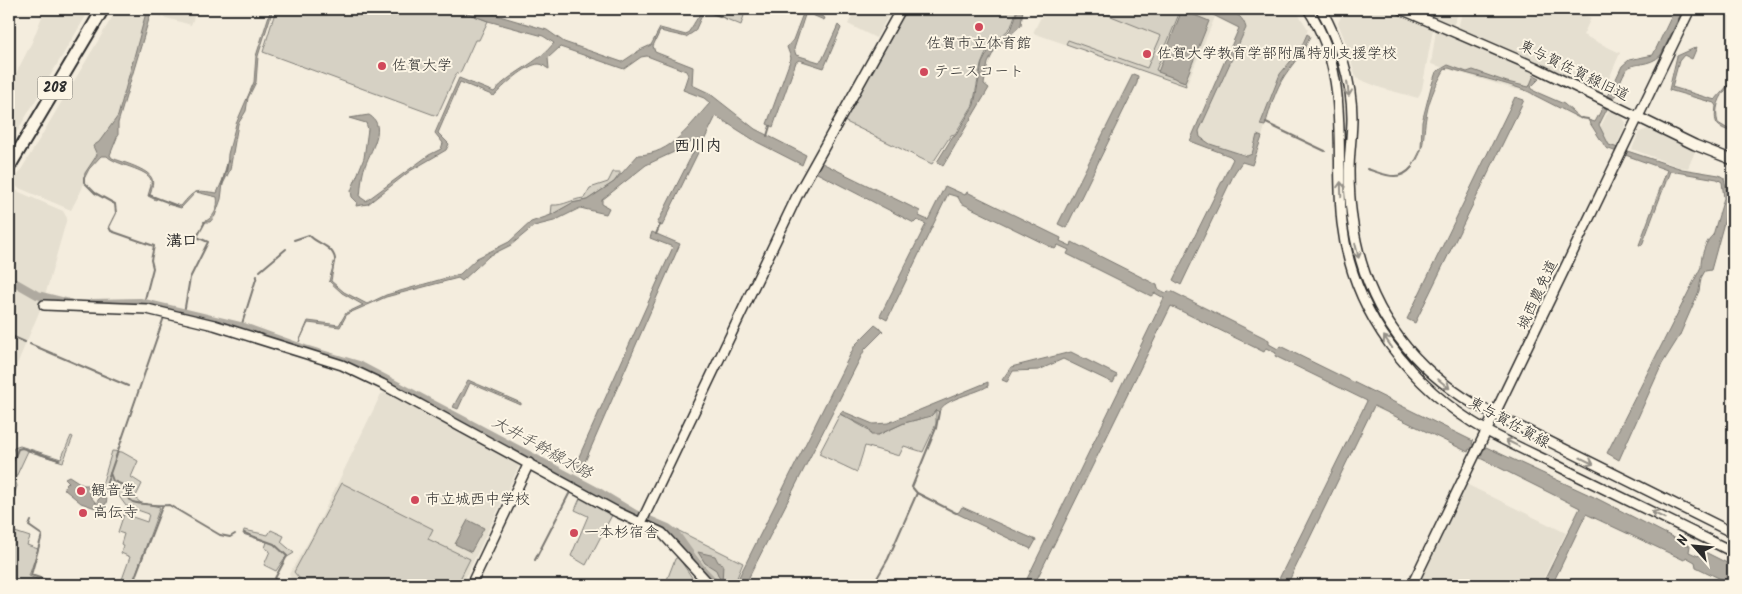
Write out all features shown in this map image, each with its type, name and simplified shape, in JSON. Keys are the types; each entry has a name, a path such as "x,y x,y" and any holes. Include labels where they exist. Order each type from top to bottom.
{"highway":[{"name":"208","path":"9,167 103,9"}],"street":[{"path":"642,519 798,194 901,9"},
{"path":"1310,12 1322,9"},
{"name":"東与賀佐賀線","path":"1322,9 1346,70 1352,116 1349,172 1352,221 1365,277 1390,326 1423,368 1452,391 1495,416 1733,533"},
{"name":"東与賀佐賀線旧道","path":"1401,9 1535,67 1638,118 1733,160"},
{"name":"城西農免道","path":"1412,585 1690,9"},
{"name":"東与賀佐賀線","path":"1310,12 1322,30 1335,73 1340,123 1342,223 1355,280 1367,307 1397,354 1416,376 1464,416 1487,431 1733,552"},
{"path":"44,305 147,309 214,325 342,365 382,384 529,463 642,519 672,541 710,585"},
{"path":"471,585 529,463"}],"shaded area":[{"path":"45,9 90,9 9,145 9,87 32,42"},
{"path":"117,9 197,9 191,25 149,13 108,153 100,153 87,171 82,189 71,210 12,185"},
{"path":"147,9 152,9 118,123 118,135 110,155 112,158 141,169 150,175 153,182 150,195 157,198 156,200 148,196 151,186 149,176 107,156 101,156 89,169 84,179 85,173 97,155 93,146 99,142 118,116"},
{"path":"271,9 273,9 258,56 256,82 248,98 246,111 238,124 230,170 223,184 221,199 215,216 210,222 203,222 215,212 217,197 196,192 217,193 227,170 228,154 236,124 254,82 256,56"},
{"name":"佐賀大学","path":"276,9 456,9 488,21 479,40 475,40 461,71 456,74 437,116 263,52"},
{"path":"456,9 485,9 486,12 547,30 564,42 622,62 651,45 660,28 686,35 700,14 706,9 727,19 704,11 695,31 686,37 660,31 653,46 655,52 693,67 692,85 709,93 755,129 806,155 802,165 757,142 716,116 662,226 657,224 697,145 697,142 693,140 687,146 646,165 602,200 602,204 609,208 606,214 580,208 554,221 534,226 511,245 489,256 462,281 458,278 386,297 347,314 340,327 308,323 299,342 308,321 339,325 346,313 363,305 342,293 329,281 335,259 331,281 344,292 367,304 386,295 460,274 477,258 509,242 531,222 551,215 572,203 587,200 614,182 638,155 661,150 670,144 687,129 710,103 704,98 683,90 688,75 686,71 647,56 641,57 624,69 560,47 548,58 549,69 542,64 534,65 509,82 494,96 460,82 438,133 449,144 446,150 410,171 368,204 356,206 357,202 352,197 351,191 364,158 368,129 366,123 349,118 369,115 375,120 377,127 375,142 362,179 360,197 366,201 429,155 441,149 443,143 435,133 459,78 494,92 508,79 540,57 554,43 543,36 488,21"},
{"path":"707,9 746,9 741,25 707,11"},
{"path":"807,9 825,18 824,20 810,14 805,15 794,49 796,55 819,62 822,60 838,25 841,28 824,68 799,60 796,62 773,127 767,124 791,58 787,47 793,40 804,11"},
{"path":"856,9 892,9 876,38 848,24"},
{"path":"907,9 1017,9 1011,27 987,50 981,65 973,105 955,134 951,135 932,164 844,121"},
{"path":"1018,9 1023,9 1021,25 995,49 988,63 984,84 989,88 943,166 937,162 974,105 982,63 989,50 1012,28"},
{"name":"佐賀大学教育学部附属特別支援学校","path":"1045,9 1200,9 1199,11 1215,17 1186,86 1033,33"},
{"path":"1103,9 1181,9 1156,70 1185,82 1186,86 1066,44 1068,40 1147,68 1161,36 1101,12"},
{"path":"1201,9 1221,9 1234,13 1243,21 1246,28 1199,131 1200,137 1210,144 1247,156 1252,154 1257,135 1262,137 1252,165 1242,162 1235,172 1181,285 1173,280 1233,159 1230,156 1190,141 1239,28"},
{"path":"1225,9 1295,9 1308,29 1300,50 1280,74 1260,124 1265,126 1262,137 1257,135 1252,154 1247,156 1210,144 1200,137 1199,131 1246,28 1244,21 1233,12"},
{"path":"1345,9 1385,9 1433,29 1422,89 1418,98 1381,88 1356,78 1338,23"},
{"path":"1414,9 1460,9 1453,26"},
{"path":"1463,9 1571,9 1591,18 1583,35 1620,53 1602,95 1458,28"},
{"path":"1675,9 1683,9 1661,55 1647,63 1627,69 1614,99 1608,96 1622,66 1629,60 1653,55"},
{"path":"1182,10 1209,21 1185,82 1158,72"},
{"path":"1436,30 1511,61 1535,74 1533,85 1529,91 1514,89 1431,64"},
{"path":"1307,34 1310,36 1305,47 1278,87 1265,126 1260,125 1280,74 1300,50"},
{"path":"1697,47 1692,59 1684,55 1679,61 1672,87 1715,100 1729,84 1733,86 1729,86 1722,94 1718,103 1717,118 1718,123 1733,132 1717,124 1715,117 1716,106 1714,103 1669,90 1677,56"},
{"path":"1448,65 1467,72 1473,70 1507,82 1529,87 1534,75 1540,78 1531,87 1534,91 1564,104 1581,119 1520,88 1449,68 1445,69 1430,101 1422,147 1417,160 1412,167 1421,149 1422,122 1436,72"},
{"path":"1133,74 1138,76 1137,83 1066,228 1058,224"},
{"path":"1515,97 1524,100 1415,323 1407,319"},
{"path":"1603,107 1607,109 1599,125 1609,145 1682,169 1719,175 1724,178 1728,197 1728,208 1711,270 1705,271 1701,278 1699,291 1679,337 1662,364 1619,460 1607,453 1701,267 1704,250 1713,235 1724,198 1722,182 1717,179 1670,171 1642,245 1639,245 1667,170 1606,148 1588,120 1595,122"},
{"path":"1609,110 1622,116 1626,123 1616,148 1609,145 1599,130"},
{"path":"1648,129 1696,149 1688,168 1679,167 1632,149 1639,132"},
{"path":"820,162 920,211 919,216 928,220 945,186 965,195 967,192 1061,238 1060,241 1071,246 1072,242 1157,285 1158,289 1166,293 1168,291 1173,292 1269,340 1269,344 1278,349 1280,346 1473,441 1472,444 1484,450 1486,447 1594,497 1690,546 1689,552 1698,556 1703,551 1733,566 1733,585 1696,567 1695,562 1686,557 1684,560 1586,514 1552,585 1542,585 1580,508 1480,458 1482,454 1469,449 1468,452 1374,406 1287,585 1276,585 1367,401 1275,356 1276,353 1266,348 1264,352 1171,306 1034,585 1024,585 1164,298 1155,293 1151,296 1067,254 1069,250 1058,245 1055,249 961,203 958,197 948,194 887,320 880,316 926,224 917,220 914,223 815,172"},
{"path":"613,172 621,172 614,182 587,200 573,203 551,215 552,205 584,198 590,188 608,182"},
{"path":"10,188 63,211 67,218 43,303 9,383"},
{"path":"196,192 181,208 167,204 181,206 189,196"},
{"path":"652,232 680,244 580,473 573,470 673,247 650,238"},
{"path":"875,325 883,331 865,349 745,585 737,585 736,583 855,345"},
{"path":"1071,352 1117,375 1113,383 1063,359 1039,370 1013,371 1007,382 1002,380 1011,367"},
{"path":"468,380 521,403 521,405 470,383 458,409 453,407"},
{"path":"988,382 988,386 983,389 947,403 939,412 936,410 931,416 904,423 878,435 871,435 868,428 840,414 842,411 873,424 888,423"},
{"name":"市立城西中学校","path":"385,393 520,464 462,585 301,585 292,580 289,574 313,534 381,394"},
{"path":"936,410 936,424 923,452 904,446 899,456 865,446 857,472 819,454 840,414 878,435 904,423 931,416"},
{"path":"71,436 73,437 63,462 28,451 15,479 17,486 9,508 9,459 14,448 20,446 61,459"},
{"path":"112,451 122,452 138,461 131,477 142,484 135,498 141,503 160,507 132,585 120,585 130,557 121,553 124,546 121,544 124,534 118,532 124,514 147,522 149,514 126,506 118,495 104,492 102,485"},
{"path":"69,476 83,485 94,485 90,496 96,503 101,496 107,499 104,511 81,503 65,490 64,487 69,482 65,478"},
{"path":"342,483 433,529 428,539 470,559 457,585 312,585 299,578 294,572"},
{"path":"1466,484 1566,533 1540,585 1417,585"},
{"path":"581,496 612,515 586,565 571,556 588,516 575,510"},
{"path":"962,507 1036,540 1031,549 956,513"},
{"path":"9,510 15,512 9,530"},
{"path":"468,520 484,528 471,552 455,544"},
{"path":"673,528 743,563 734,585 719,585"},
{"path":"9,530 30,537 27,545 38,549 29,576 51,585 21,585 9,579"},
{"path":"244,530 268,535 271,530 284,536 281,542 294,553 284,559 276,571 264,565 270,551 265,548 267,542 243,534"},
{"path":"698,552 715,556 718,562 723,564 722,584 716,570 705,563"},
{"path":"678,557 693,579 690,585 665,585 675,559"}],"waterway":[{"path":"1581,118 1588,119"},
{"path":"1266,123 1325,151"},
{"path":"767,136 770,126"},
{"path":"222,185 228,161"},
{"path":"1367,169 1385,175 1397,176 1402,175 1412,167"},
{"path":"84,177 84,182 95,193 115,204 116,213 109,227 111,231 154,246 151,260 153,268 144,303"},
{"path":"149,195 178,206"},
{"path":"184,313 190,278 208,242 197,237 205,222"},
{"path":"656,234 660,225"},
{"path":"294,240 309,235 328,248 335,259"},
{"path":"260,271 286,249"},
{"path":"241,327 257,276"},
{"path":"9,279 37,295 69,303"},
{"name":"大井手幹線水路","path":"93,303 140,302 244,327 305,349 359,365 597,491 635,514 668,528 676,534 698,565 717,585"},
{"path":"102,497 164,317"},
{"path":"9,335 25,342"},
{"path":"30,344 128,386"},
{"path":"873,585 888,559 917,493 912,487 936,428 939,412"},
{"path":"9,471 18,449 22,448 59,460"},
{"path":"110,473 113,481 123,485 128,497 133,502 169,505 220,535 230,537 235,534"},
{"path":"535,560 570,492"},
{"path":"917,493 956,513"},
{"path":"132,585 162,507"},
{"path":"31,521 29,526 42,535 31,575 61,585"},
{"path":"244,533 274,544 287,556 274,580"},
{"path":"135,579 170,585"},
{"path":"9,580 20,585"}],"place":[{"name":"佐賀市立体育館","path":"979,27"},
{"name":"佐賀大学教育学部附属特別支援学校","path":"1147,54"},
{"name":"佐賀大学","path":"382,66"},
{"name":"テニスコート","path":"924,72"},
{"name":"観音堂","path":"81,491"},
{"name":"市立城西中学校","path":"415,500"},
{"name":"高伝寺","path":"83,513"},
{"name":"一本杉宿舎","path":"574,533"}],"district":[{"name":"西川内","path":"698,146"},
{"name":"溝口","path":"182,241"}]}
